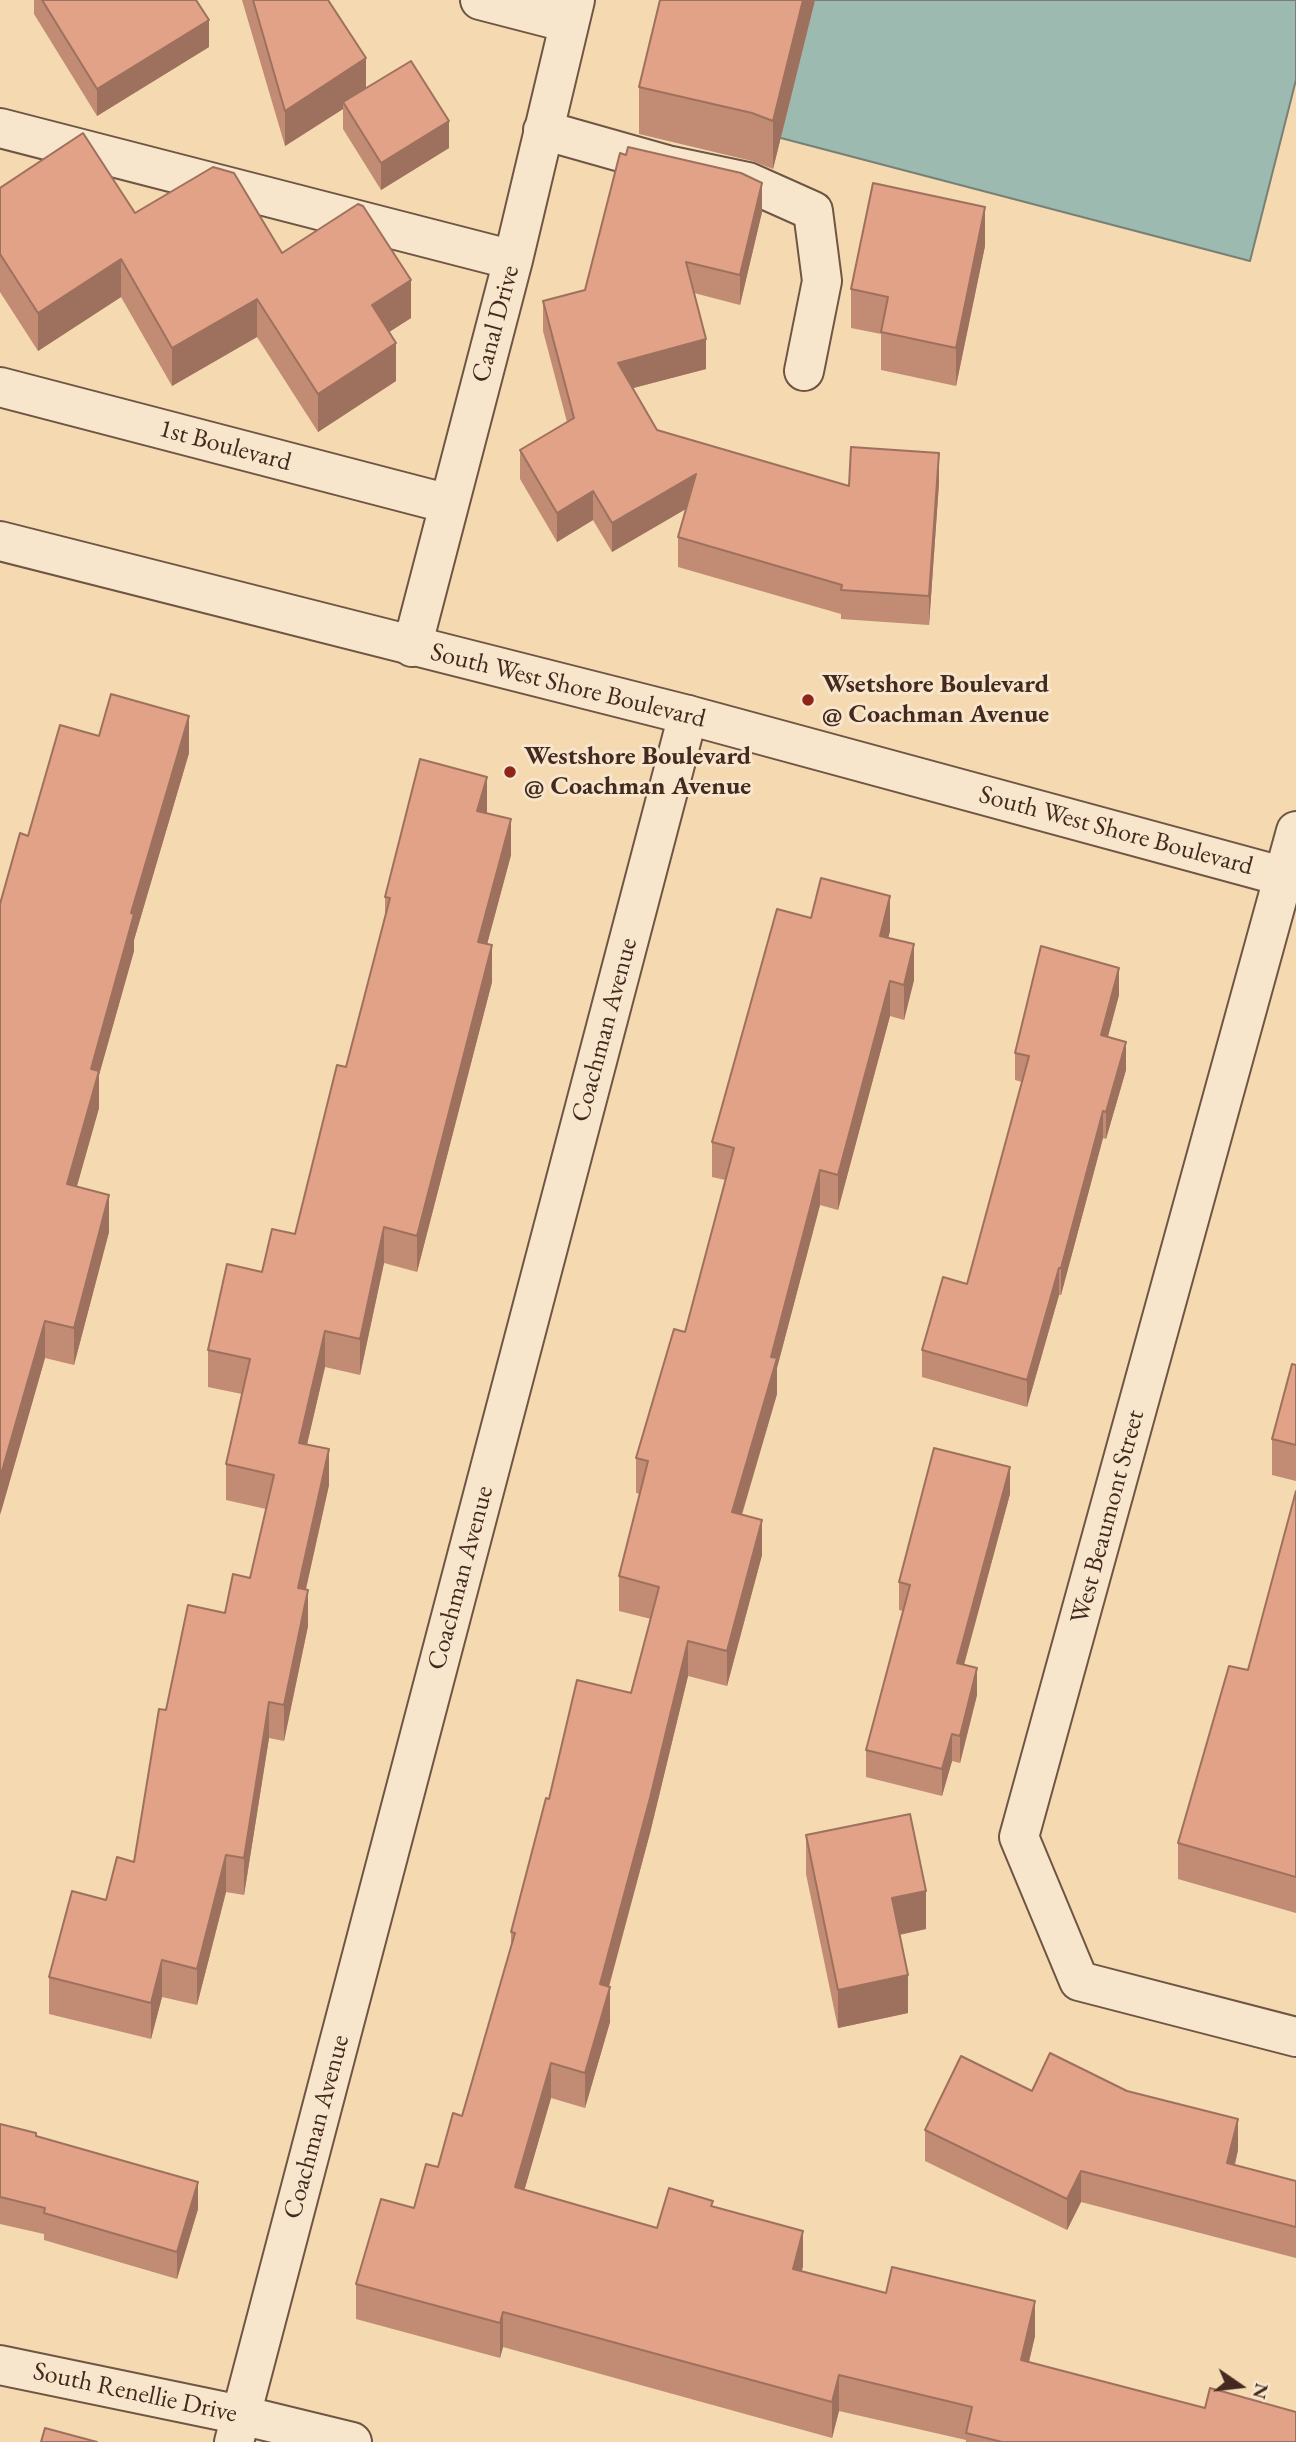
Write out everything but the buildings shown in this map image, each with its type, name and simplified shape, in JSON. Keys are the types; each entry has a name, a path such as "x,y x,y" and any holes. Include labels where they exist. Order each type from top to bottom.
{"street":[{"path":"480,0 572,12"},
{"name":"Canal Drive","path":"412,647 513,260 572,12"},
{"path":"0,128 513,260"},
{"path":"543,130 667,165 748,182 813,211 822,281 804,372"},
{"name":"1st Boulevard","path":"0,387 449,504"},
{"name":"South West Shore Boulevard","path":"0,541 688,715 1291,879"},
{"name":"Coachman Avenue","path":"237,2428 688,715"},
{"name":"West Beaumont Street","path":"1296,831 1291,879 1019,1838 1079,1981 1296,2037"},
{"name":"South Renellie Drive","path":"0,2365 237,2428 352,2442"}],"water":[{"path":"793,0 1296,0 1296,80 1250,261 758,132"}],"place":[{"name":"Wsetshore Boulevard @ Coachman Avenue","path":"808,700"},
{"name":"Westshore Boulevard @ Coachman Avenue","path":"510,772"}]}
